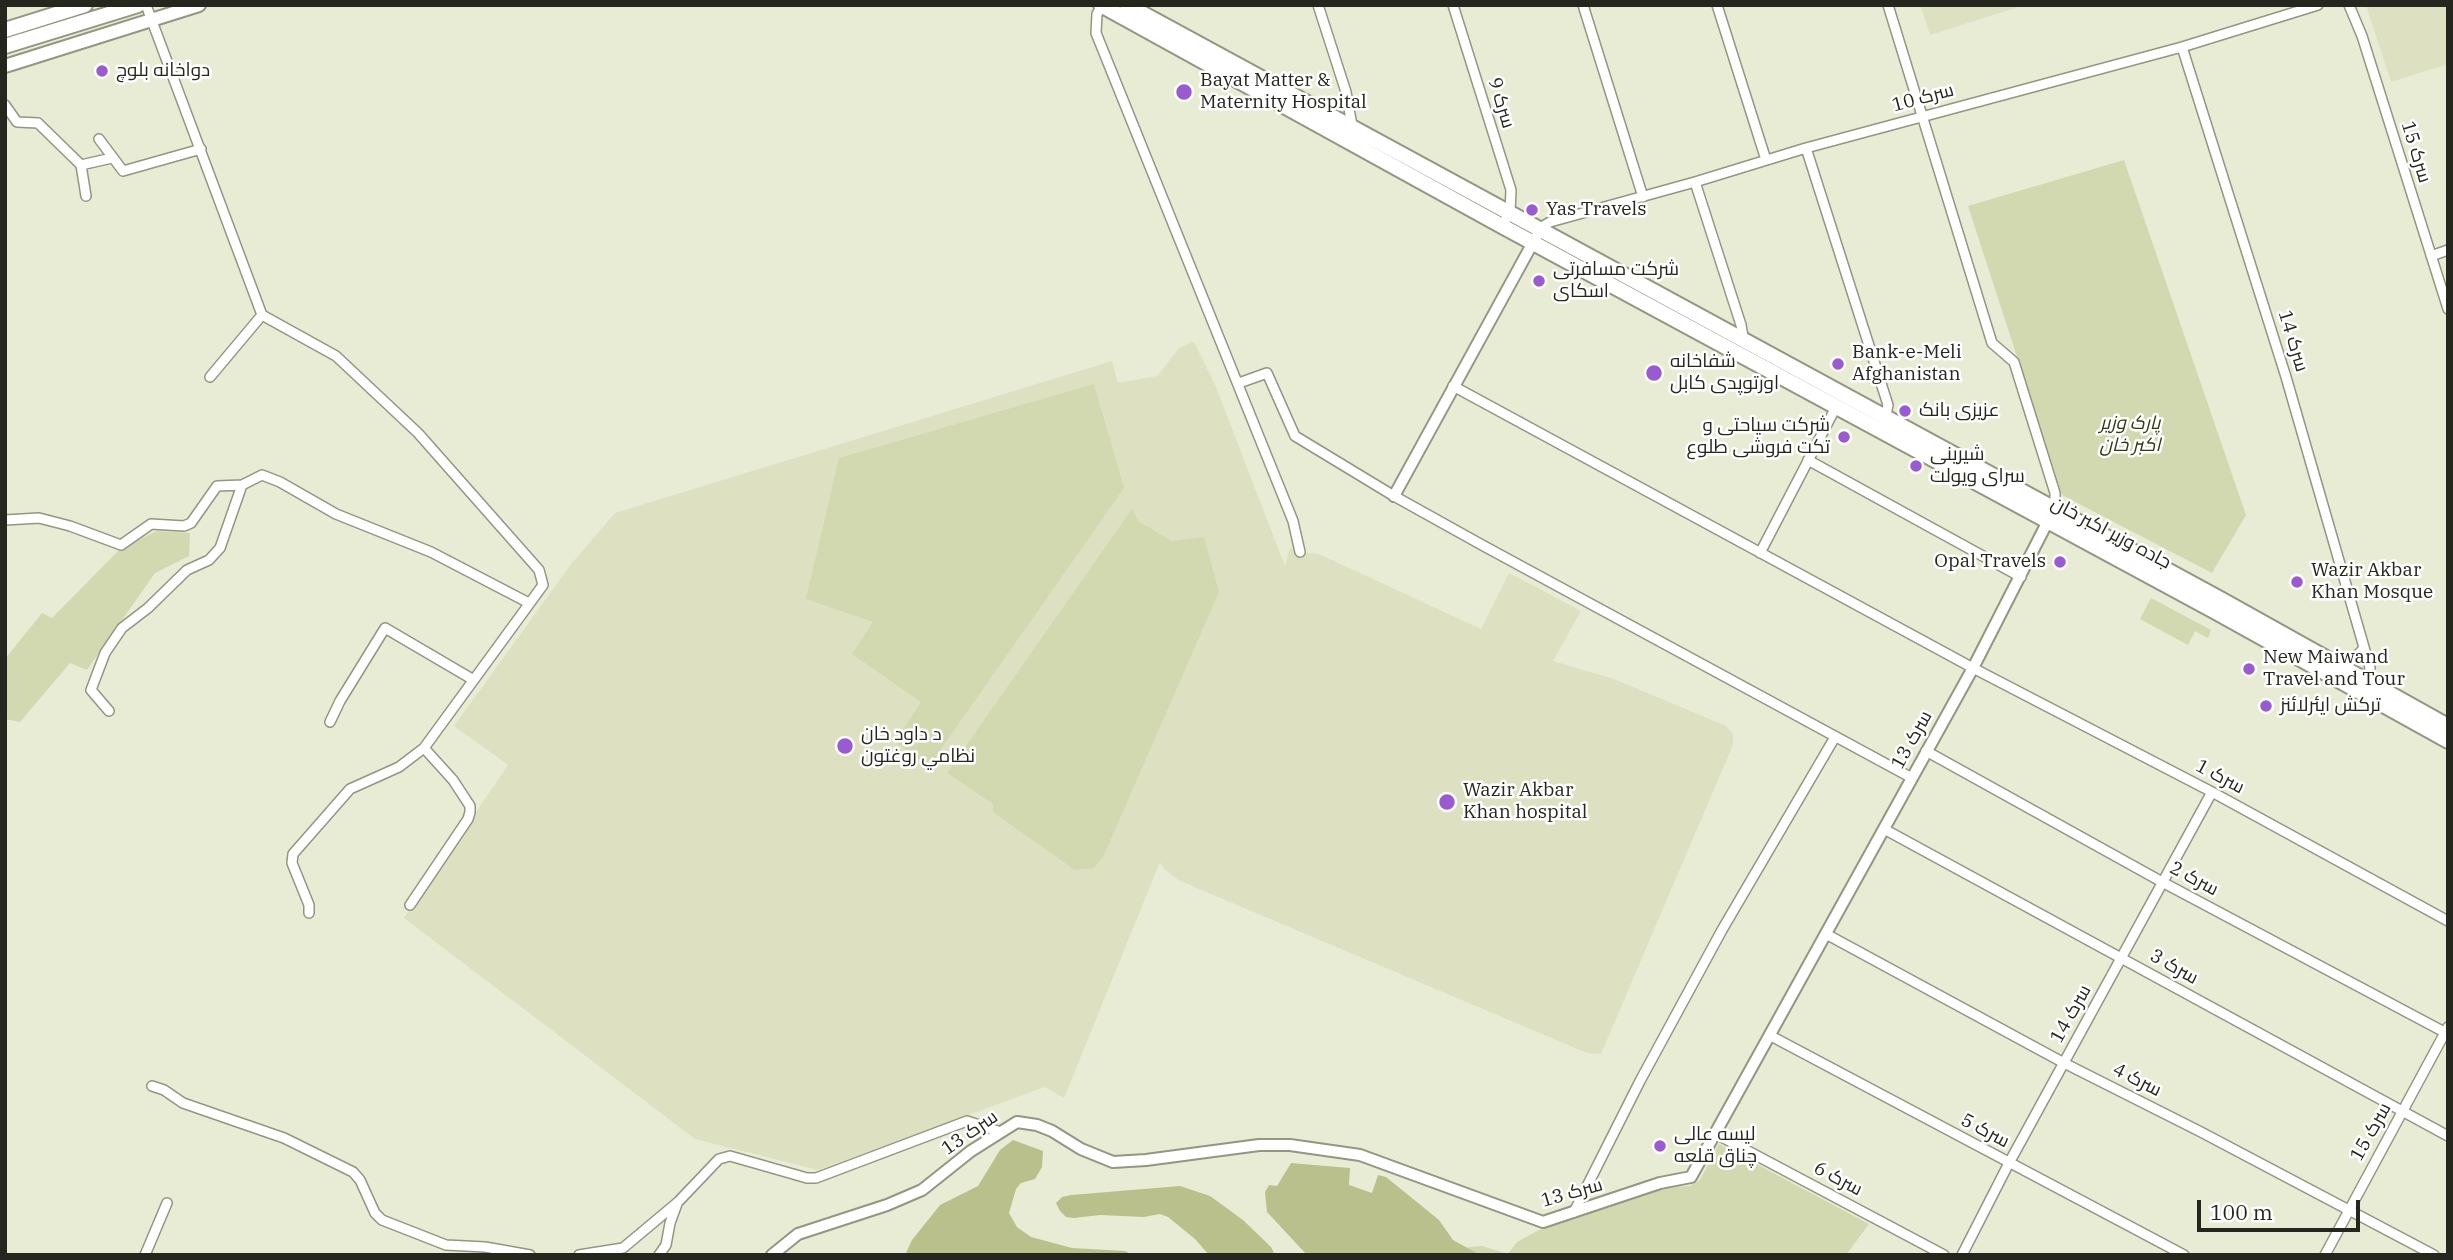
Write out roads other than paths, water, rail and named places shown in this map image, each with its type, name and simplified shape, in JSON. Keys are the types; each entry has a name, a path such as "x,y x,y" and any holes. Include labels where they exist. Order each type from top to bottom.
{"main road":[{"path":"5,30 85,5"},
{"path":"5,46 138,5"},
{"path":"5,66 199,5"},
{"path":"1101,5 1351,136 1540,228 1742,347 2448,726"},
{"path":"1134,6 1502,226 1742,347 1836,407 1883,424"},
{"name":"جاده وزیر اکبر خان","path":"2051,515 2448,741"}],"street":[{"path":"146,5 262,315 336,356 418,433 539,570 543,585 424,748 399,767 350,789 293,854 292,863 309,905 309,913"},
{"path":"1101,5 1097,14 1097,33 1293,521 1300,552"},
{"path":"1318,5 1346,92 1351,136"},
{"name":"سرک 9","path":"1453,5 1511,190 1510,212"},
{"path":"1583,5 1643,197"},
{"path":"1717,5 1766,160"},
{"path":"1888,5 1992,343 2014,362 2054,494 2051,515"},
{"name":"سرک 10","path":"1540,228 1550,222 1806,148 2182,47 2318,5"},
{"name":"سرک 15","path":"2349,5 2362,36 2448,309"},
{"name":"سرک 14","path":"2182,47 2286,377 2370,668 2369,683"},
{"path":"5,105 17,122 38,124 81,165 86,196"},
{"path":"99,139 123,171 201,149"},
{"path":"1806,148 1888,405 1883,424"},
{"path":"81,165 112,158"},
{"path":"1695,182 1741,325 1742,347"},
{"path":"1502,226 1510,212"},
{"path":"1394,496 1540,228"},
{"path":"2431,256 2448,250"},
{"path":"210,377 262,315"},
{"path":"1238,383 1267,373 1295,436 1394,496 1912,778"},
{"name":"سرک 1","path":"1453,387 2448,921"},
{"path":"1760,554 1836,407"},
{"path":"1808,460 2021,577"},
{"path":"5,520 39,518 121,545 152,524 184,526 191,523 216,486 242,485 261,475 280,482 336,514 431,552 529,603"},
{"path":"109,711 91,690 105,653 122,628 148,608 187,569 209,560 219,548 242,485"},
{"name":"سرک 13","path":"772,1255 799,1234 887,1205 922,1190 971,1152 1017,1122 1052,1131 1081,1149 1113,1162 1259,1145 1290,1145 1360,1155 1543,1222 1660,1183 1691,1177 1973,668 2051,515"},
{"path":"330,722 384,628 472,679"},
{"path":"2340,666 2353,660 2364,648"},
{"path":"1574,1212 1640,1081 1703,965 1835,737"},
{"path":"410,905 471,811 453,780 424,748"},
{"name":"سرک 2","path":"1926,751 2164,883 2447,1031"},
{"name":"سرک 14","path":"1962,1255 2009,1163 2164,883 2211,792"},
{"name":"سرک 3","path":"1884,829 2448,1136"},
{"name":"سرک 4","path":"1826,934 2064,1063 2434,1255"},
{"name":"سرک 15","path":"2325,1255 2447,1031"},
{"name":"سرک 5","path":"1771,1036 2184,1255"},
{"path":"152,1086 164,1090 183,1103 284,1138 353,1172 360,1180 375,1213 382,1220 446,1245 485,1247 530,1255"},
{"path":"579,1255 623,1248 678,1202 719,1159 730,1156 807,1178 816,1178 967,1121 1001,1132"},
{"name":"سرک 6","path":"1716,1134 1944,1255"},
{"path":"659,1255 666,1245 678,1202"},
{"path":"145,1255 167,1203"}],"place":[{"name":"دواخانه بلوچ","path":"102,71"},
{"name":"Bayat Matter & Maternity Hospital","path":"1184,92"},
{"name":"Yas Travels","path":"1532,210"},
{"name":"شرکت مسافرتی اسکای","path":"1539,281"},
{"name":"Bank-e-Meli Afghanistan","path":"1838,364"},
{"name":"شفاخانه اورتوپدی کابل","path":"1654,373"},
{"name":"عزیزی بانک","path":"1905,411"},
{"name":"شرکت سیاحتی و تکت فروشی طلوع","path":"1844,437"},
{"name":"شیرینی سرای ویولت","path":"1916,466"},
{"name":"Opal Travels","path":"2060,562"},
{"name":"Wazir Akbar Khan Mosque","path":"2297,582"},
{"name":"New Maiwand Travel and Tour","path":"2249,669"},
{"name":"ترکش ایئرلائنز","path":"2266,706"},
{"name":"د داود خان نظامي روغتون","path":"845,746"},
{"name":"Wazir Akbar Khan hospital","path":"1447,802"},
{"name":"لیسه عالی چناق قلعه","path":"1660,1146"}],"park label":[{"name":"پارک وزیر اکبر خان","path":"2130,435"}]}
